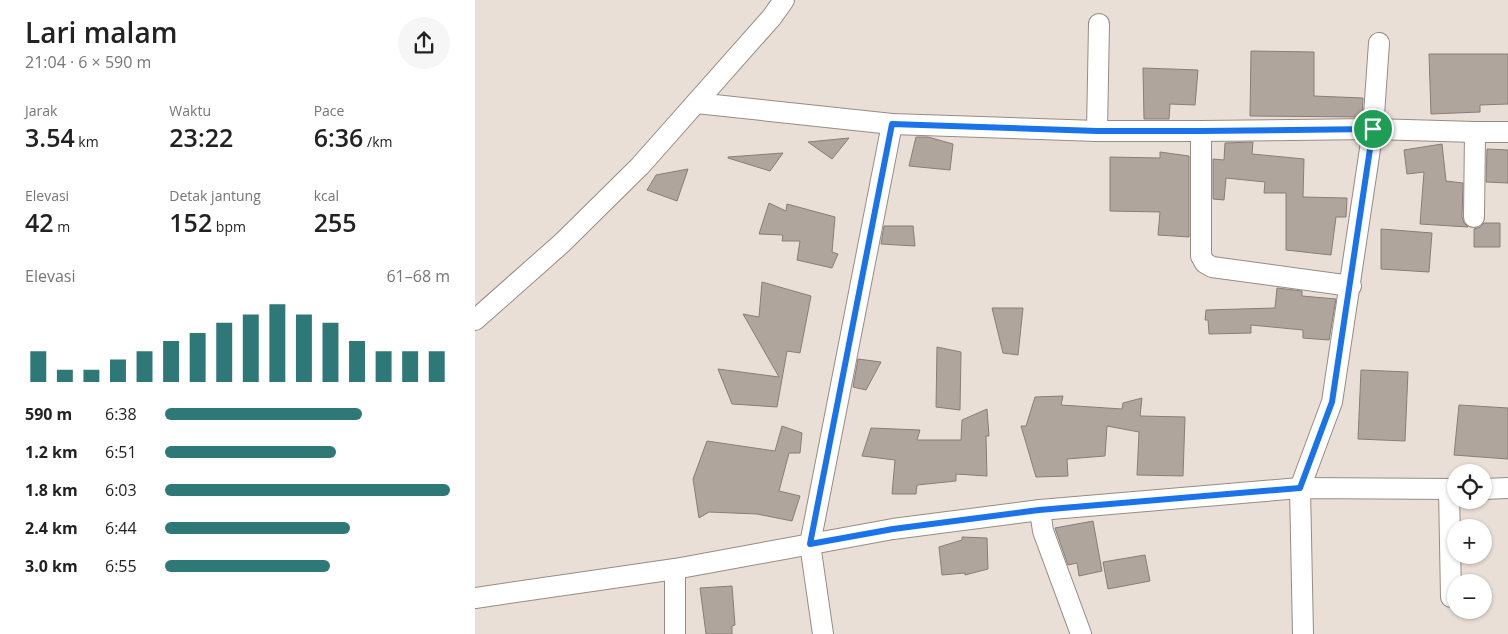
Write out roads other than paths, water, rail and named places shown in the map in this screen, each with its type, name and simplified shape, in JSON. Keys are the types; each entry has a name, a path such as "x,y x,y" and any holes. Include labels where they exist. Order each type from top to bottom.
{"street":[{"path":"475,320 591,216 640,166 772,17 784,0"},
{"path":"1097,131 1099,24"},
{"path":"1303,634 1300,488 1332,402 1351,286 1373,129 1379,43"},
{"path":"696,103 892,124 1097,131 1373,129 1508,132"},
{"path":"823,634 810,544 892,124"},
{"path":"1201,131 1201,256 1205,263 1212,267 1351,286"},
{"path":"1474,217 1475,132"},
{"path":"475,598 675,569 893,529 1039,510 1300,488 1447,489"},
{"path":"1492,489 1508,488"},
{"path":"1451,574 1453,509"},
{"path":"1039,510 1043,531 1081,634"},
{"path":"675,569 675,634"}]}
